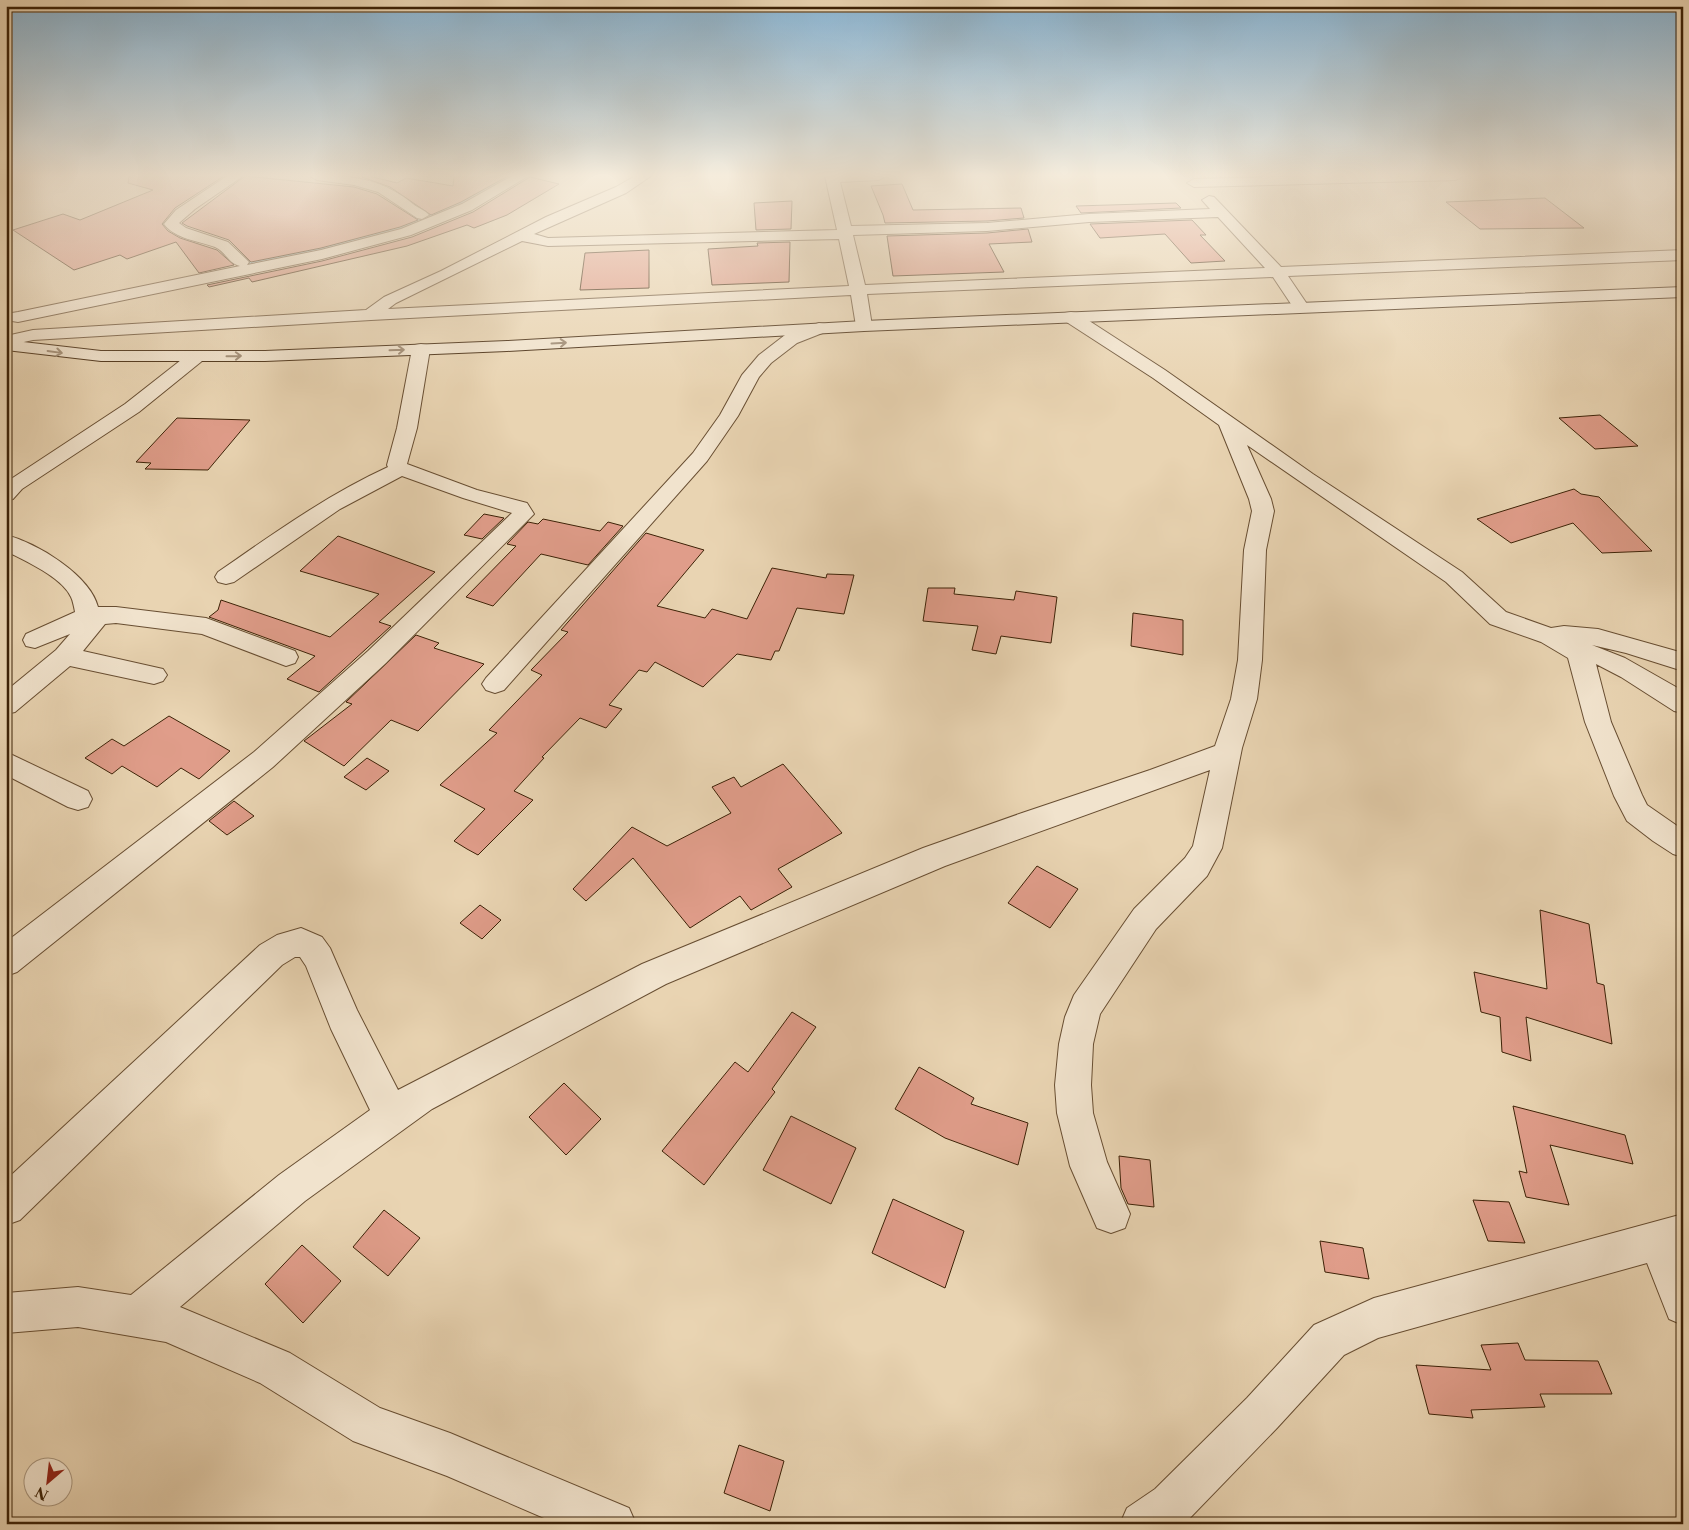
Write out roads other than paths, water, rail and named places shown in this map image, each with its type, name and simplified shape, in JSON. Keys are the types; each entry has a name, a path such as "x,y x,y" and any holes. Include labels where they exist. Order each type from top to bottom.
{"street":[{"path":"226,247 241,262"},
{"path":"12,313 314,247"},
{"path":"12,313 345,247"},
{"path":"371,315 390,300 498,247"},
{"path":"848,247 864,326"},
{"path":"1254,247 1277,272 1300,307"},
{"path":"6,343 42,335 371,315 858,290 1683,254"},
{"path":"6,343 76,354 196,357 421,349 819,328 1683,292"},
{"path":"1071,317 1159,374 1228,424 1454,577 1498,618 1592,653 1615,664 1683,704"},
{"path":"496,684 538,635 700,457 729,416 751,375 765,358 791,339 819,328"},
{"path":"6,962 42,932 224,792 331,701 523,514 518,508 470,494 402,469 397,465 407,428 421,349"},
{"path":"6,495 16,485 132,408 196,357"},
{"path":"1111,1214 1089,1166 1076,1114 1073,1085 1076,1044 1086,1006 1144,919 1196,868 1207,848 1227,752 1246,689 1250,660 1255,550 1263,511 1260,499 1228,424"},
{"path":"226,577 339,500 368,483 402,469"},
{"path":"6,542 51,568 72,583 83,596 87,612 95,615 116,615 206,626 286,657"},
{"path":"35,640 95,615"},
{"path":"6,705 42,678 66,656 95,615"},
{"path":"1560,642 1570,632 1593,636 1683,662"},
{"path":"1560,642 1582,659 1598,722 1628,796 1637,813 1663,833 1683,845"},
{"path":"66,656 154,675"},
{"path":"137,1317 292,1188 418,1097 654,974 934,856 1160,778 1227,752"},
{"path":"6,762 78,799"},
{"path":"6,1206 271,955 288,945 301,942 311,947 319,958 343,1018 392,1116"},
{"path":"1143,1524 1171,1505 1262,1413 1329,1340 1374,1319 1670,1237 1683,1305"},
{"path":"6,1313 78,1307 167,1322 275,1368 368,1426 450,1456 613,1524"}],"waterway":[{"path":"251,265 328,247"}]}
